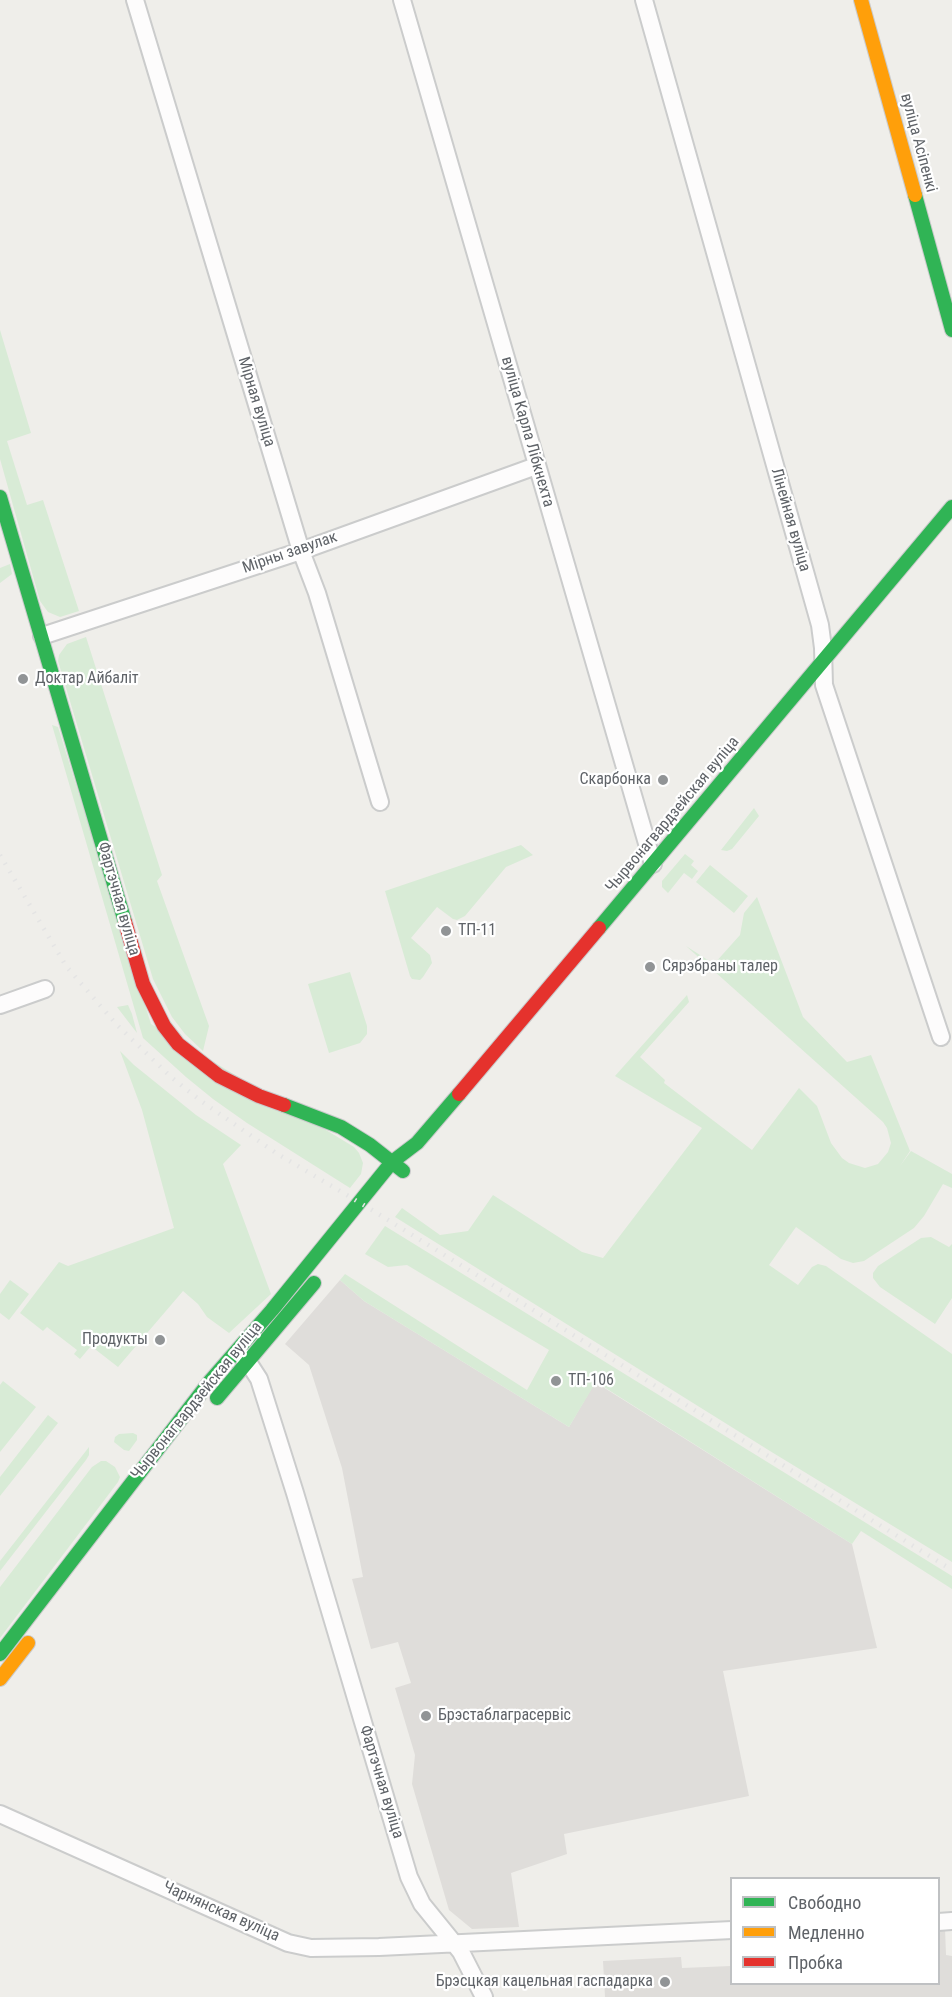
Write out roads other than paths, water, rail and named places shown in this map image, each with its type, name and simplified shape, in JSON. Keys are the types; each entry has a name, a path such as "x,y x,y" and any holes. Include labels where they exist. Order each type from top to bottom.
{"main road":[{"name":"вуліца Асіпенкі","path":"861,0 952,330"},
{"name":"Фартэчная вуліца","path":"0,497 143,984 164,1026 178,1044 219,1076 259,1096 340,1127 397,1166"},
{"name":"Чырвонагвардзейская вуліца","path":"209,1407 242,1356 397,1166 952,507"},
{"name":"Чырвонагвардзейская вуліца","path":"391,1185 397,1166"},
{"name":"Чырвонагвардзейская вуліца","path":"0,1654 200,1394 242,1356 320,1276"},
{"path":"0,1679 36,1632"}],"street":[{"name":"Мірная вуліца","path":"135,0 301,551 317,593 380,802"},
{"name":"вуліца Карла Лібкнехта","path":"402,0 653,864"},
{"name":"Лінейная вуліца","path":"644,0 820,626 824,685 941,1036"},
{"name":"Мірны завулак","path":"42,636 301,551 536,465"},
{"path":"0,1005 45,989"},
{"name":"Фартэчная вуліца","path":"242,1356 259,1379 409,1877 422,1905 455,1943 484,1997"},
{"name":"Чарнянская вуліца","path":"0,1814 288,1943 324,1949 455,1943"},
{"path":"455,1943 730,1930"}],"railway":[{"path":"0,855 66,966 117,1025 171,1077 201,1101 276,1153 372,1210 952,1570"}],"place":[{"name":"Доктар Айбаліт","path":"23,679"},
{"name":"Скарбонка","path":"663,780"},
{"name":"ТП-11","path":"446,931"},
{"name":"Сярэбраны талер","path":"650,967"},
{"name":"Продукты","path":"160,1340"},
{"name":"ТП-106","path":"556,1381"},
{"name":"Брэстаблаграсервіс","path":"426,1716"},
{"name":"Брэсцкая кацельная гаспадарка","path":"665,1982"}]}
